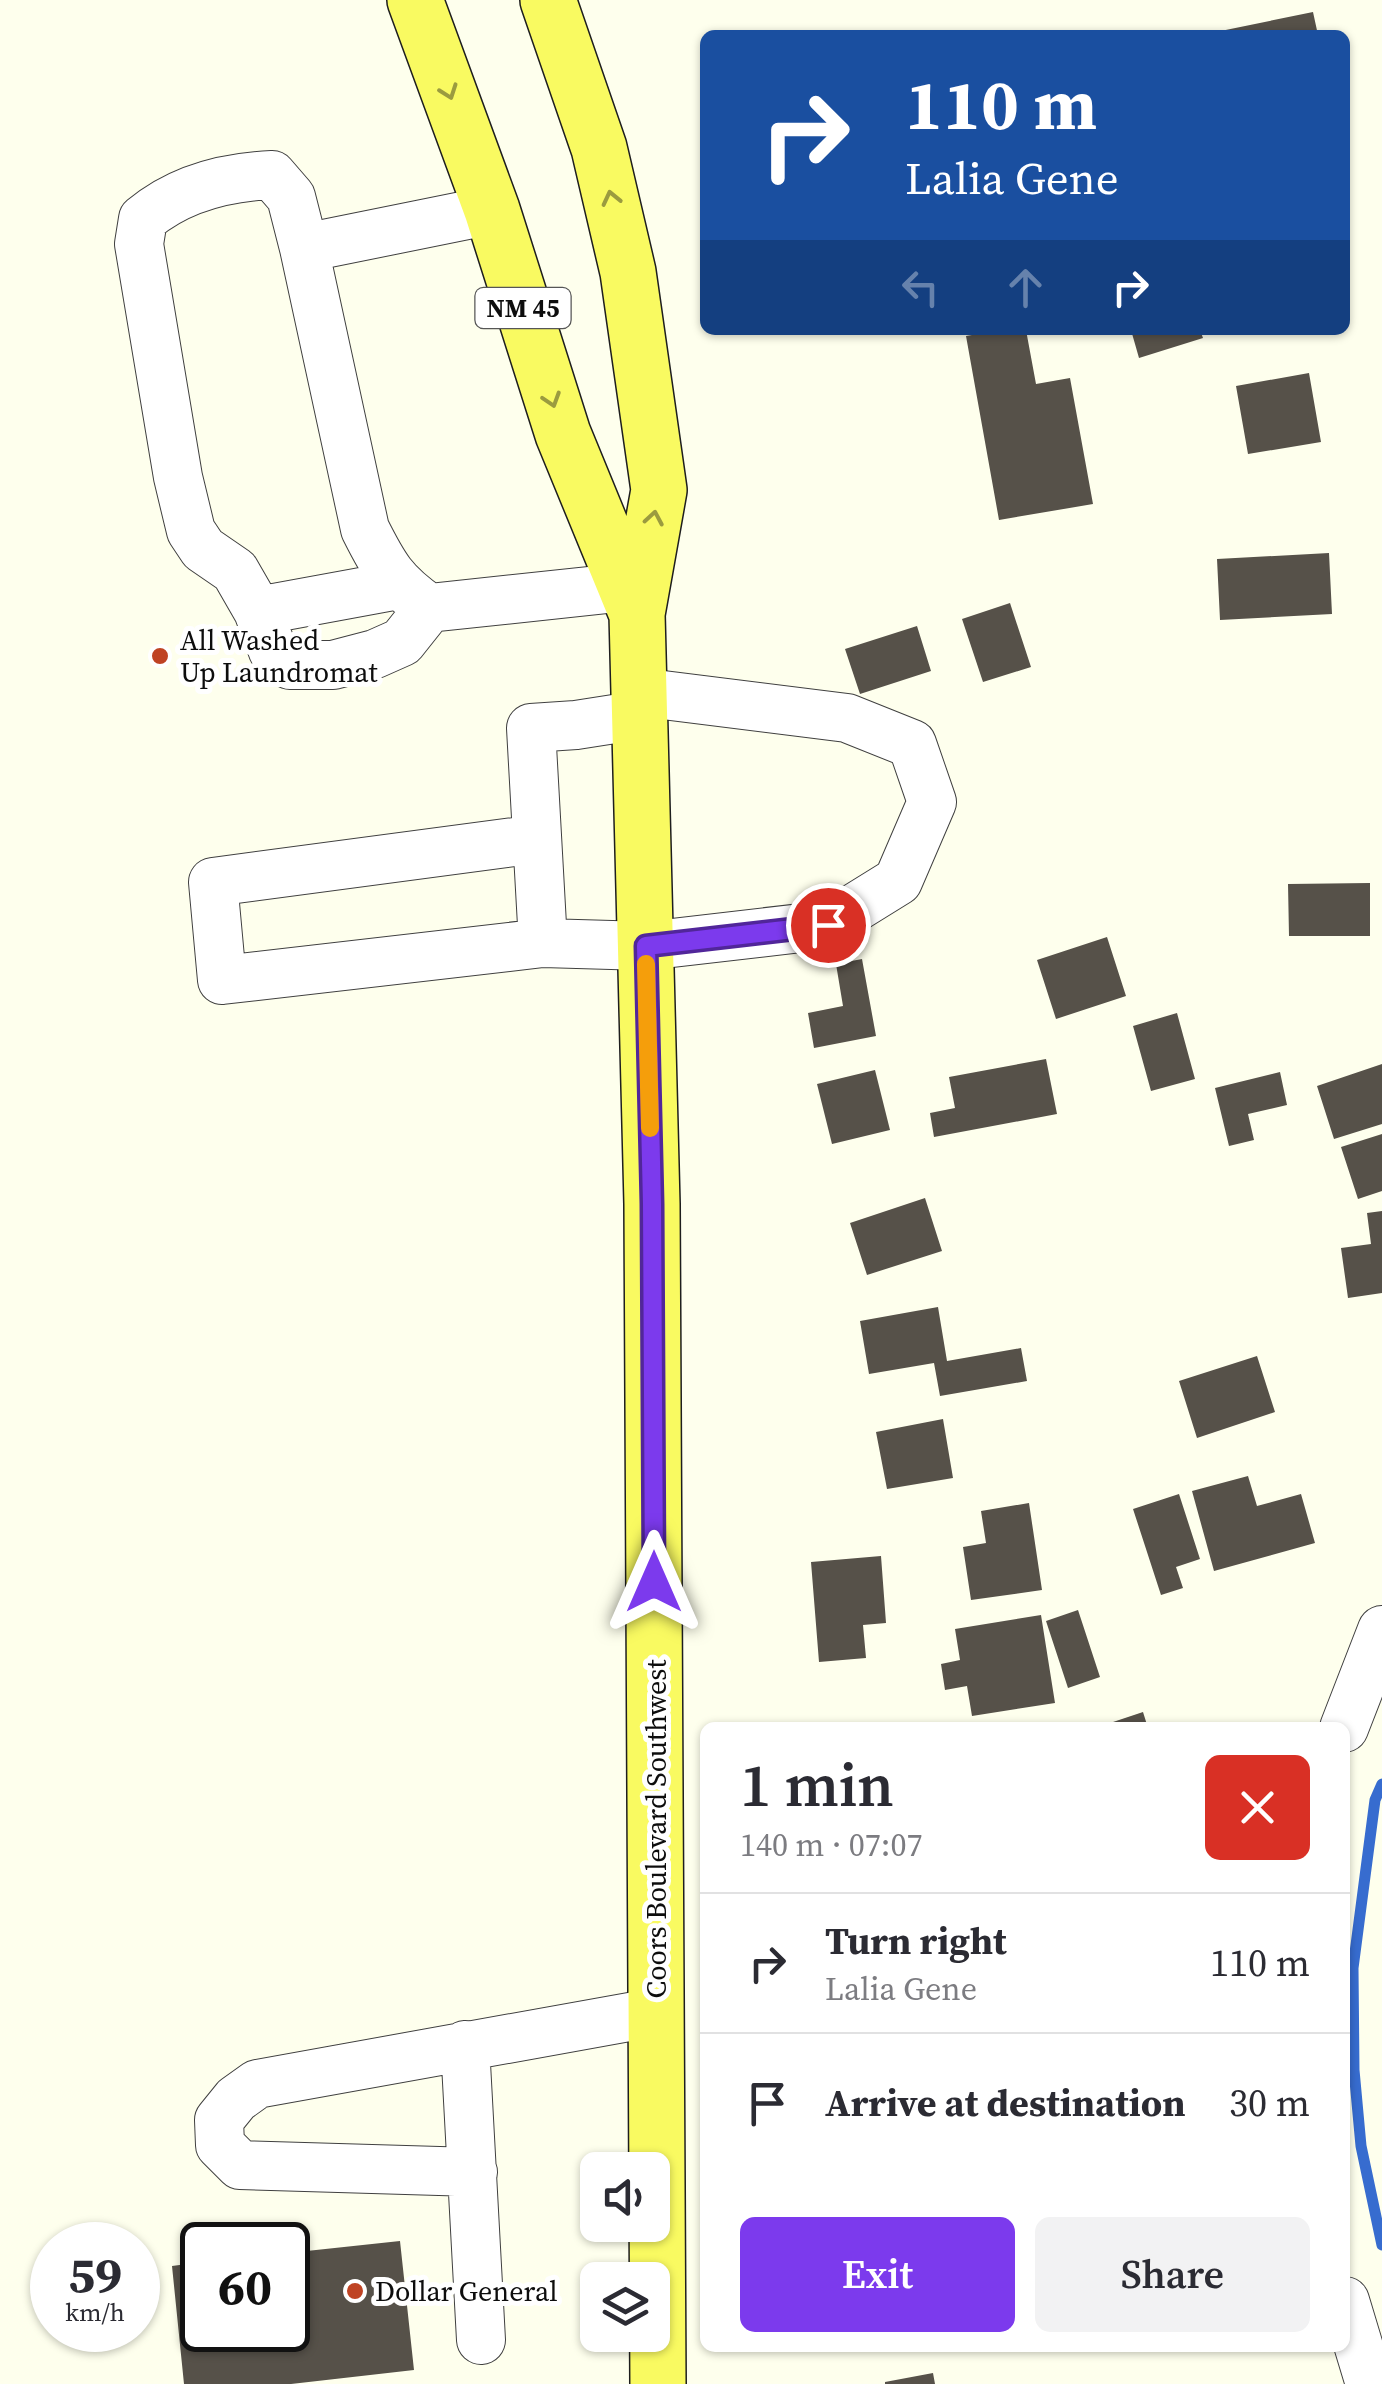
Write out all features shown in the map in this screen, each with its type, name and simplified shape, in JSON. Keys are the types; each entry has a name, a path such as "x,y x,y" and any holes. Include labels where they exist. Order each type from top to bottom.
{"main road":[{"name":"Coors Boulevard Southwest","path":"415,0 492,210 564,434 631,600 639,703 652,1204 658,2384"},
{"name":"Coors Boulevard Southwest","path":"548,0 599,148 628,272 660,490 631,600"}],"street":[{"path":"272,175 290,196 365,529 386,570 414,596 402,642 376,654 333,665 290,665 273,650 258,611 235,571 204,550 191,531 178,477 139,244 143,219 160,204 235,177 272,175"},
{"path":"304,248 492,210"},
{"path":"258,611 414,596 631,600"},
{"path":"537,840 213,882 222,980 542,943 646,946 828,925 898,881 932,802 912,744 847,718 639,703 531,728 537,840 542,943"},
{"path":"1346,1722 1382,1630"},
{"path":"472,2172 240,2165 220,2145 219,2120 236,2099 257,2084 658,2012"},
{"path":"465,2045 481,2340"},
{"path":"1350,2318 1370,2384"}],"building":[{"path":"1313,12 1317,30 1226,30"},
{"path":"1027,335 1036,384 1070,378 1093,504 999,520 966,336"},
{"path":"1132,335 1203,338 1139,358"},
{"path":"1309,373 1321,442 1248,454 1236,386"},
{"path":"1329,553 1332,614 1220,620 1217,559"},
{"path":"1010,603 1031,667 983,682 962,619"},
{"path":"917,626 931,671 860,694 845,649"},
{"path":"1370,883 1370,936 1289,936 1288,884"},
{"path":"1107,937 1126,996 1056,1019 1037,960"},
{"path":"862,959 876,1036 814,1048 808,1013 843,1006 836,964"},
{"path":"1177,1013 1195,1079 1151,1091 1133,1026"},
{"path":"1046,1059 1057,1114 934,1137 930,1113 955,1108 949,1077"},
{"path":"1382,1064 1382,1124 1334,1139 1317,1086"},
{"path":"875,1070 890,1130 832,1144 817,1084"},
{"path":"1280,1072 1287,1105 1248,1114 1254,1140 1229,1146 1215,1088"},
{"path":"1382,1134 1382,1191 1358,1199 1341,1147"},
{"path":"925,1198 942,1251 867,1275 850,1223"},
{"path":"1382,1211 1382,1293 1348,1298 1341,1248 1371,1244 1367,1213"},
{"path":"938,1307 947,1361 1021,1348 1027,1381 940,1396 934,1363 869,1374 860,1321"},
{"path":"1257,1356 1275,1412 1197,1438 1179,1381"},
{"path":"943,1419 953,1478 887,1489 876,1432"},
{"path":"1248,1476 1257,1506 1301,1494 1315,1543 1214,1571 1192,1491"},
{"path":"1179,1494 1200,1559 1176,1567 1183,1588 1161,1595 1133,1509"},
{"path":"1029,1503 1042,1590 971,1600 963,1547 986,1543 981,1511"},
{"path":"881,1556 886,1623 863,1625 866,1658 819,1662 811,1562"},
{"path":"1078,1610 1100,1677 1068,1688 1046,1621"},
{"path":"1041,1615 1055,1703 972,1716 967,1686 945,1690 941,1664 960,1660 955,1629"},
{"path":"1143,1712 1146,1722 1113,1722"},
{"path":"400,2241 414,2370 291,2384 184,2384 181,2352 310,2352 310,2251"},
{"path":"180,2265 180,2345 172,2266"},
{"path":"933,2373 935,2384 885,2384 885,2382"}],"waterway":[{"path":"1382,1784 1375,1800 1353,1968 1354,2070 1361,2146 1382,2245"}],"slow traffic":[{"path":"646,964 650,1128"}],"place":[{"name":"All Washed Up Laundromat","path":"160,656"},
{"name":"Dollar General","path":"355,2291"}],"route":[{"path":"654,1582 646,946 828,925"}]}
